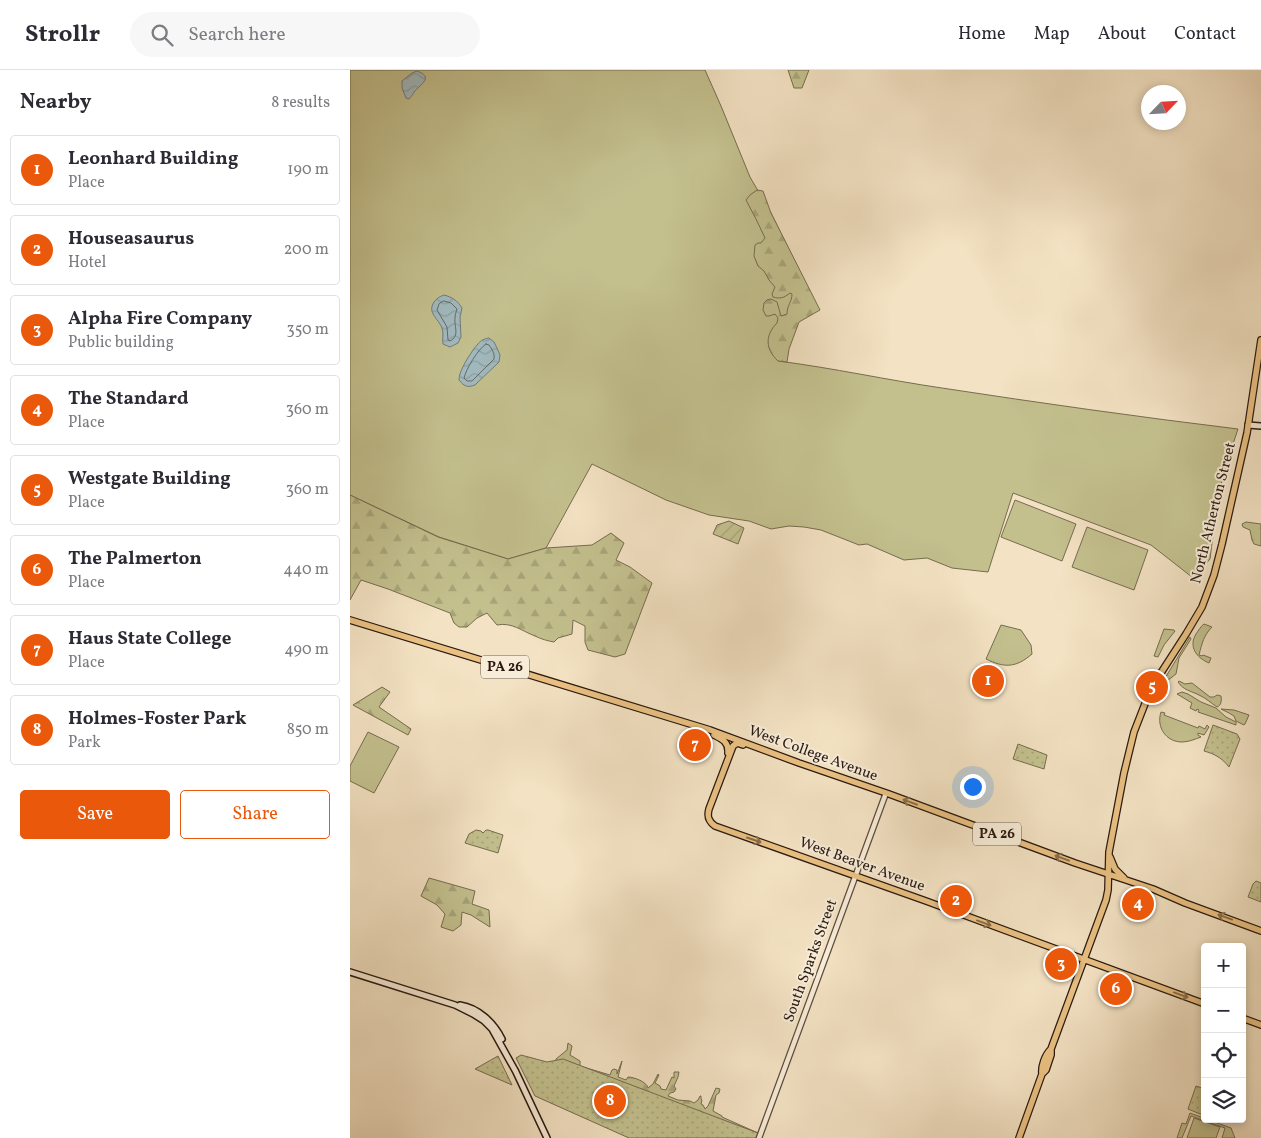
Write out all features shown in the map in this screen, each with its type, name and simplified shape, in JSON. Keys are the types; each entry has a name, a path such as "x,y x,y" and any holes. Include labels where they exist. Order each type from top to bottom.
{"main road":[{"name":"North Atherton Street","path":"1157,679 1193,623 1209,590 1222,544 1248,425 1261,340"},
{"path":"1248,425 1261,426"},
{"name":"West College Avenue","path":"350,620 718,733 1108,872 1261,931"},
{"path":"1019,1138 1042,1074 1046,1070 1051,1049 1107,896 1109,852 1124,773 1140,715 1148,696"},
{"name":"PA 26","path":"700,728 723,739 728,746 728,753 718,784"},
{"path":"718,784 734,744 738,743 764,750"},
{"name":"West Beaver Avenue","path":"718,784 708,814 712,824 719,828 856,876 1201,1003"},
{"path":"1109,852 1115,869 1130,882"},
{"path":"350,972 454,1005 473,1014 490,1027 497,1036 516,1072 547,1138"},
{"path":"1246,1019 1261,1025"}],"street":[{"name":"South Sparks Street","path":"759,1138 886,793"}],"green space":[{"path":"350,70 705,70 750,177 771,213 801,274 778,361 921,385 1238,429 1226,465 1226,473 1219,488 1210,559 1203,567 1197,581 1151,545 1013,493 988,572 952,568 927,558 904,560 867,544 859,545 821,530 789,526 771,529 749,521 709,515 666,500 592,464 546,548 508,559 439,537 350,495"},
{"path":"788,70 809,70 802,88 794,88"},
{"path":"757,190 763,191 771,213 820,310 799,322 789,349 787,362 778,361 771,352 768,342 770,332 777,323 778,318 775,314 766,316 763,310 764,303 771,299 777,302 781,316 787,314 792,294 790,293 782,298 773,297 772,294 775,287 764,271 758,266 754,256 755,245 761,243 765,238 746,200"},
{"path":"350,495 438,537 508,559 546,548 592,545 611,533 624,543 616,560 630,567 652,583 625,654 615,657 588,650 585,642 585,626 573,620 572,634 558,638 554,642 512,626 497,625 487,613 477,618 467,627 459,627 454,623 450,613 361,580 350,600"},
{"path":"1015,500 1076,524 1062,561 1001,537"},
{"path":"729,521 744,528 738,544 713,534 717,525"},
{"path":"1246,522 1261,524 1261,546 1254,544 1250,530 1243,527 1242,524"},
{"path":"1087,527 1148,550 1134,590 1072,567"},
{"path":"1204,624 1212,627 1207,633 1199,655 1211,658 1209,663 1201,658 1193,648 1196,634"},
{"path":"1001,625 1021,630 1031,645 1032,654 1021,662 1010,665 999,664 986,659"},
{"path":"1164,629 1175,631 1164,645 1158,657 1154,656"},
{"path":"1190,637 1191,639 1179,658 1176,674 1163,684 1162,683"},
{"path":"1179,681 1185,684 1192,683 1210,697 1221,696 1220,704 1217,707 1202,696 1185,689 1180,685"},
{"path":"382,687 390,692 379,707 411,729 408,735 353,705"},
{"path":"1182,692 1216,708 1226,717 1236,722 1236,725 1190,708 1192,703 1177,694"},
{"path":"1221,709 1234,710 1249,715 1244,725 1236,721 1234,716"},
{"path":"1161,712 1165,713 1164,715 1198,728 1199,726 1205,729 1207,725 1209,727 1204,735 1198,733 1201,737 1187,742 1176,741 1167,736 1161,728"},
{"path":"1213,725 1237,734 1240,739 1229,767 1218,757 1204,751"},
{"path":"368,732 399,747 374,793 350,781 350,766"},
{"path":"1018,744 1047,755 1044,769 1013,759"},
{"path":"476,830 483,833 488,830 503,835 498,853 465,843 469,834"},
{"path":"429,878 475,891 472,904 489,910 490,927 471,915 462,912 461,925 453,931 441,927 445,914 437,905 421,896"},
{"path":"1256,881 1261,883 1261,902 1248,897"},
{"path":"568,1043 572,1046 570,1055 580,1061 580,1066 610,1075 614,1069 617,1070 617,1074 622,1061 618,1077 626,1080 628,1077 637,1079 648,1088 653,1084 658,1074 655,1083 661,1089 666,1090 672,1077 674,1078 674,1072 679,1072 674,1086 676,1089 668,1096 694,1103 701,1096 701,1104 705,1109 716,1088 720,1089 716,1095 713,1111 758,1133 556,1061 567,1050"},
{"path":"521,1055 547,1062 563,1059 758,1133 756,1138 629,1138 535,1096 516,1058"},
{"path":"498,1056 512,1085 475,1069"},
{"path":"1196,1086 1201,1088 1201,1114 1188,1109"},
{"path":"1190,1113 1201,1117 1201,1120 1191,1116 1182,1138 1177,1138 1182,1123 1186,1124"},
{"path":"1194,1118 1201,1120 1201,1123 1208,1123 1220,1127 1216,1138 1187,1138"},
{"path":"1211,1123 1217,1123 1231,1128 1235,1138 1222,1138 1225,1128"}],"water":[{"path":"417,71 425,76 424,81 409,99 406,98 402,88 402,81"},
{"path":"444,295 455,300 462,308 460,317 461,337 458,343 450,347 443,344 442,328 432,312 432,306 435,301"},
{"path":"489,338 494,342 500,355 499,362 475,385 464,385 459,380 463,367 479,343"}],"tunnel":[{"path":"1148,696 1157,679"}],"place":[{"name":"Leonhard Building","path":"988,681"},
{"name":"Westgate Building","path":"1152,687"},
{"name":"Haus State College","path":"695,745"},
{"name":"Houseasaurus","path":"956,901"},
{"name":"The Standard","path":"1138,904"},
{"name":"Alpha Fire Company","path":"1061,964"},
{"name":"The Palmerton","path":"1116,989"},
{"name":"Holmes-Foster Park","path":"610,1101"}]}
